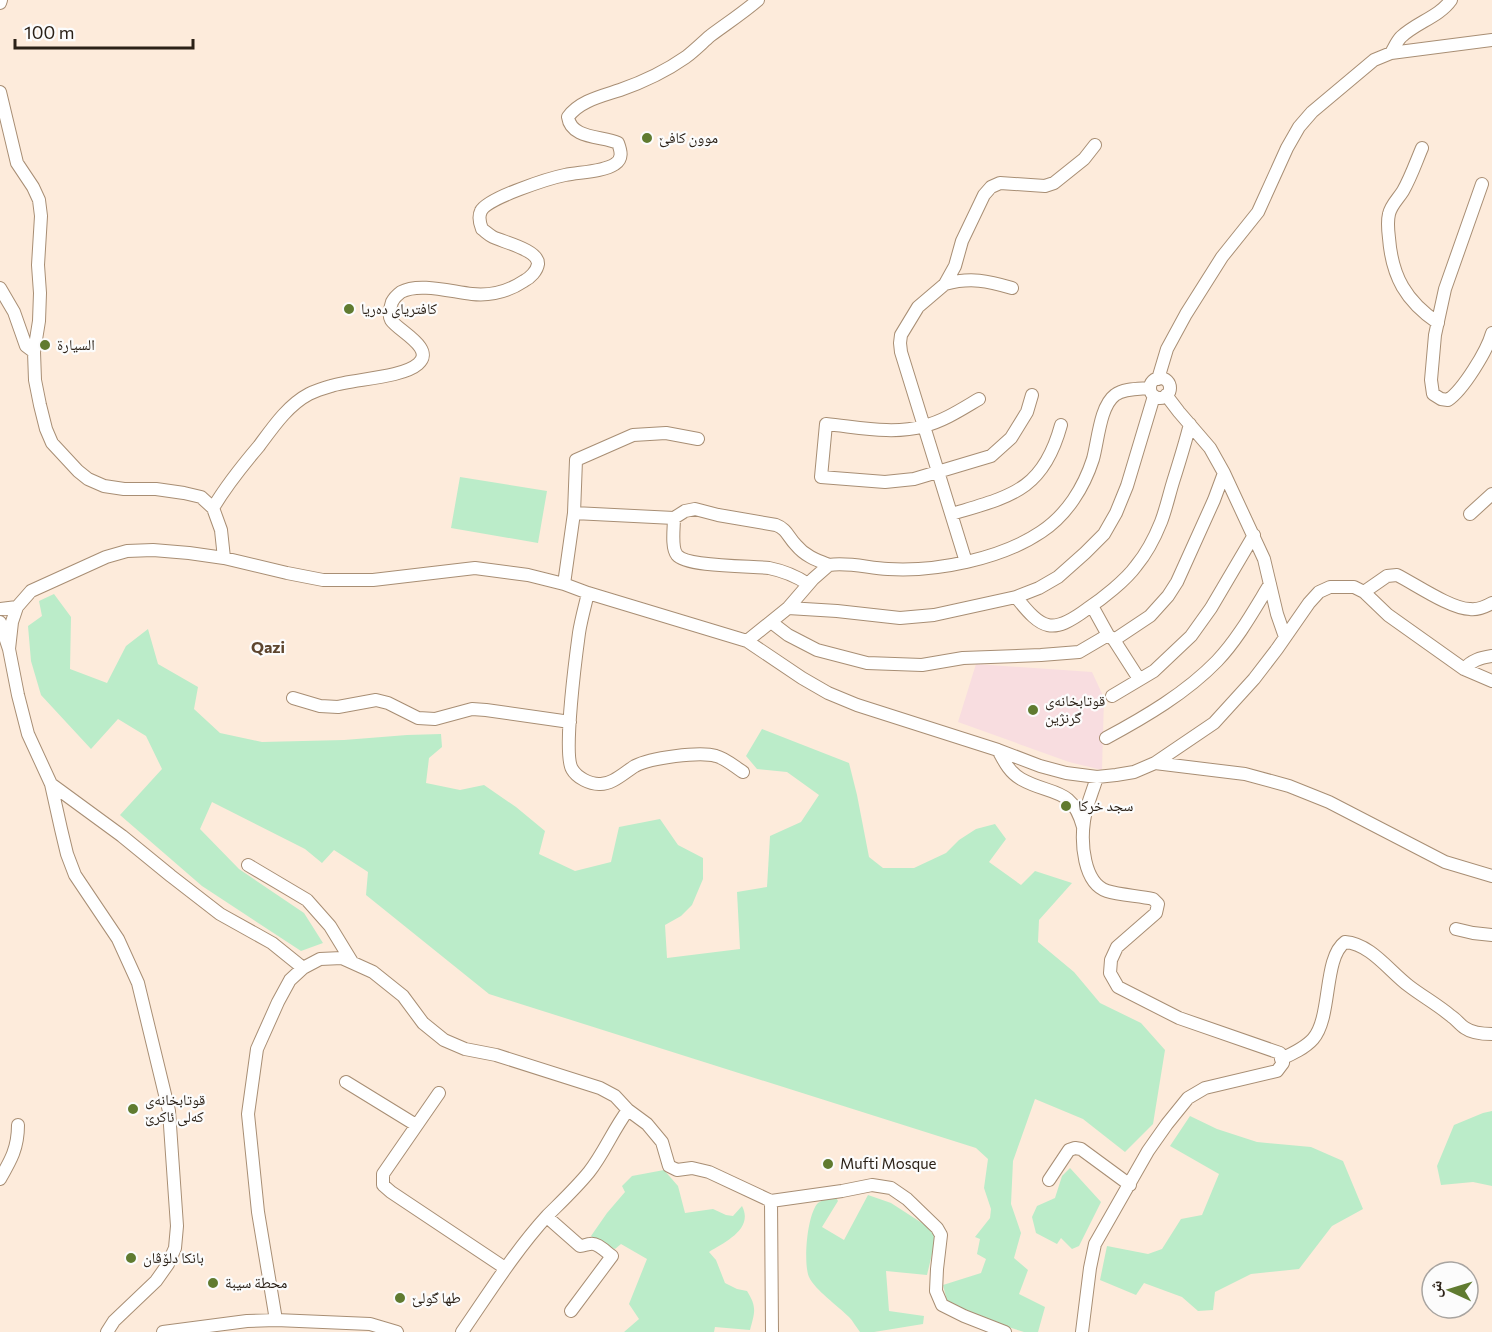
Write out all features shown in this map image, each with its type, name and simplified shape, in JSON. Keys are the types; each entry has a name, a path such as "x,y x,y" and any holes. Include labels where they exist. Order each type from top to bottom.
{"street":[{"path":"213,508 232,478 273,428 293,406 309,394 331,386 394,375 420,363 423,355 420,346 390,318 390,308 394,299 401,292 416,288 475,295 500,293 527,280 535,271 538,263 536,257 482,230 481,211 489,203 523,188 563,176 605,169 616,164 621,150 618,143 574,130 569,124 568,117 573,110 585,103 638,83 686,57 758,0"},
{"path":"1391,53 1400,38 1445,9 1451,0"},
{"path":"788,608 900,618 934,615 1016,597 1058,578 1104,534 1116,513 1127,486 1167,349 1222,257 1258,212 1299,127 1312,112 1374,60 1391,53 1492,40"},
{"path":"0,92 17,163 39,200 41,216 38,265 40,293 39,321 34,352 35,380 46,429 52,443 78,471 88,479 104,486 124,489 156,489 201,497 213,508 221,530 224,558"},
{"path":"966,562 901,352 901,334 918,308 945,284 955,266 962,241 990,187 999,183 1045,186 1054,183 1084,159 1095,145"},
{"path":"1422,148 1403,191 1388,215 1389,249 1395,270 1406,293 1421,312 1438,323"},
{"path":"1482,184 1445,289 1431,380 1433,394 1448,400 1455,396 1482,356 1492,333"},
{"path":"945,284 959,280 972,280 1012,288"},
{"path":"0,288 14,312 26,346 34,352"},
{"path":"574,513 674,518 685,511 695,509 776,525 783,528 794,543 809,557 829,564 912,569 935,568 966,562 998,553 1026,541 1055,522 1086,478 1109,401 1122,391 1157,389 1210,447 1224,473 1264,559 1285,637"},
{"path":"979,399 952,415 925,426 892,430 826,424 821,477 885,482 914,478 991,456 1011,438 1026,412 1032,395"},
{"path":"1016,597 1029,614 1045,625 1059,626 1073,620 1092,606 1135,568 1161,522 1190,424"},
{"path":"952,514 1018,491 1036,478 1054,448 1061,425"},
{"path":"564,584 574,513 576,460 633,435 666,433 698,439"},
{"path":"771,622 788,635 817,650 867,663 922,665 963,658 1079,652 1111,638 1150,616 1168,596 1214,500 1224,473"},
{"path":"1470,514 1492,494"},
{"path":"674,518 674,550 683,560 706,564 770,568 808,584"},
{"path":"1112,696 1154,671 1191,636 1211,608 1254,535"},
{"path":"5,645 17,606 31,591 106,557 127,551 153,550 224,558 323,580 373,580 475,568 528,575 564,584 747,642 828,693 857,705 998,750 1040,766 1066,773 1097,777 1134,772 1155,763 1214,723 1254,679 1309,603 1319,592 1330,587 1354,587 1364,592 1388,615 1464,669 1492,681"},
{"path":"747,642 788,608 829,564"},
{"path":"1364,592 1387,576 1397,575 1453,605 1468,610 1482,608 1492,603"},
{"path":"1106,738 1133,724 1196,680 1217,660 1252,613 1270,584"},
{"path":"588,593 580,632 570,722 568,755 572,769 586,781 601,785 619,777 638,764 697,754 717,756 744,772"},
{"path":"0,609 17,606"},
{"path":"1092,606 1138,679"},
{"path":"0,622 28,734 51,784 63,837 75,875 117,939 138,983 169,1112 177,1226 174,1248 168,1264 156,1281 114,1321 107,1332"},
{"path":"1464,669 1471,662 1492,657"},
{"path":"293,698 320,706 338,707 376,700 418,718 435,719 472,709 570,722"},
{"path":"998,750 1007,767 1019,778 1063,795 1070,800 1081,819 1084,830"},
{"path":"1155,763 1245,774 1289,786 1329,802 1445,862 1492,876"},
{"path":"1082,1332 1095,1244 1148,1151 1167,1124 1188,1098 1205,1088 1277,1071 1282,1063 1280,1053 1179,1018 1118,987 1110,973 1117,947 1156,914 1158,904 1153,898 1107,891 1099,887 1089,875 1083,843 1084,830 1087,807 1097,777"},
{"path":"51,784 122,836 220,914 272,943 303,968"},
{"path":"249,865 307,900 330,926 352,962"},
{"path":"1456,929 1492,935"},
{"path":"1281,1059 1295,1053 1314,1038 1321,1024 1335,957 1339,946 1345,942 1353,942 1375,956 1406,985 1466,1029 1492,1034"},
{"path":"276,1320 258,1212 248,1114 257,1049 290,980 303,968 320,959 342,958 373,972 402,996 423,1023 444,1040 465,1049 496,1055 600,1088 615,1096 628,1110 647,1124 662,1142 669,1166 677,1170 692,1168 709,1172 771,1201 872,1185 891,1188 907,1199 937,1228 941,1235 936,1291 942,1305 1005,1332"},
{"path":"346,1082 416,1125"},
{"path":"439,1093 383,1174 383,1185 505,1268"},
{"path":"462,1332 505,1268 547,1217 589,1172 628,1110"},
{"path":"0,1179 15,1151 18,1125"},
{"path":"1049,1180 1069,1150 1075,1148 1081,1149 1130,1185"},
{"path":"771,1201 772,1332"},
{"path":"547,1217 580,1246 595,1243 612,1256 571,1311"},
{"path":"163,1332 247,1321 276,1320 314,1327 370,1324 397,1332"}],"shaded area":[{"name":"قوتابخانەی گرنژین","path":"976,664 1092,672 1104,698 1102,770 1069,762 958,722"}],"green space":[{"path":"460,477 547,491 538,543 451,528"},
{"path":"54,594 71,617 70,669 107,683 126,646 148,629 158,664 198,687 194,709 220,733 262,742 441,734 442,747 429,758 426,783 460,790 484,785 545,831 539,854 575,871 611,862 619,827 660,819 678,845 703,858 703,879 692,905 681,916 665,925 667,958 740,949 737,892 767,887 770,836 801,822 819,795 787,772 757,769 746,756 762,729 849,763 869,857 883,868 914,868 946,853 959,840 976,829 995,824 1006,839 989,862 1021,885 1035,871 1072,883 1039,920 1038,942 1074,972 1100,1003 1141,1023 1165,1050 1153,1124 1125,1152 1083,1119 1035,1099 1013,1161 1011,1204 1021,1233 1014,1258 1028,1270 1019,1294 1045,1307 1038,1332 1024,1332 967,1314 947,1301 943,1285 981,1273 986,1259 977,1254 980,1239 975,1237 990,1218 991,1209 984,1188 988,1159 976,1148 489,994 366,895 368,872 334,850 322,863 305,849 212,802 200,829 239,869 304,913 323,943 301,951 202,886 120,815 162,769 146,736 118,719 91,749 41,695 31,661 28,626 42,616 39,601"},
{"path":"1492,1111 1492,1186 1473,1182 1441,1185 1437,1166 1454,1125"},
{"path":"1190,1116 1217,1129 1257,1142 1311,1147 1343,1161 1363,1209 1332,1226 1299,1269 1251,1274 1215,1292 1213,1310 1198,1311 1182,1297 1144,1283 1136,1295 1100,1280 1107,1246 1148,1254 1162,1249 1181,1219 1202,1215 1219,1174 1170,1146"},
{"path":"1070,1168 1101,1202 1079,1246 1072,1249 1061,1238 1057,1244 1036,1233 1032,1217 1037,1206 1055,1198 1062,1176"},
{"path":"664,1170 678,1186 685,1213 713,1209 733,1216 742,1206 745,1214 741,1228 730,1239 709,1252 716,1260 725,1283 747,1291 754,1310 750,1330 715,1327 714,1332 624,1332 639,1319 629,1304 647,1259 621,1244 615,1249 608,1246 605,1248 591,1236 625,1192 622,1186 632,1176"},
{"path":"868,1195 891,1203 925,1225 936,1237 927,1275 886,1271 889,1311 924,1316 923,1324 860,1332 849,1317 821,1292 809,1277 806,1261 807,1239 811,1217 818,1203 835,1196 838,1201 822,1227 844,1240"}],"place":[{"name":"موون کافێ","path":"647,138"},
{"name":"کافتریای دەریا","path":"349,309"},
{"name":"السيارة","path":"45,345"},
{"name":"قوتابخانەی گرنژین","path":"1033,710"},
{"name":"سجد خركا","path":"1066,806"},
{"name":"قوتابخانەی کەلی ئاکرێ","path":"133,1109"},
{"name":"Mufti Mosque","path":"828,1164"},
{"name":"بانکا دلۆڤان","path":"131,1258"},
{"name":"محطة سيبة","path":"213,1283"},
{"name":"طها گولێ","path":"400,1298"}],"district":[{"name":"Qazi","path":"268,647"}]}
